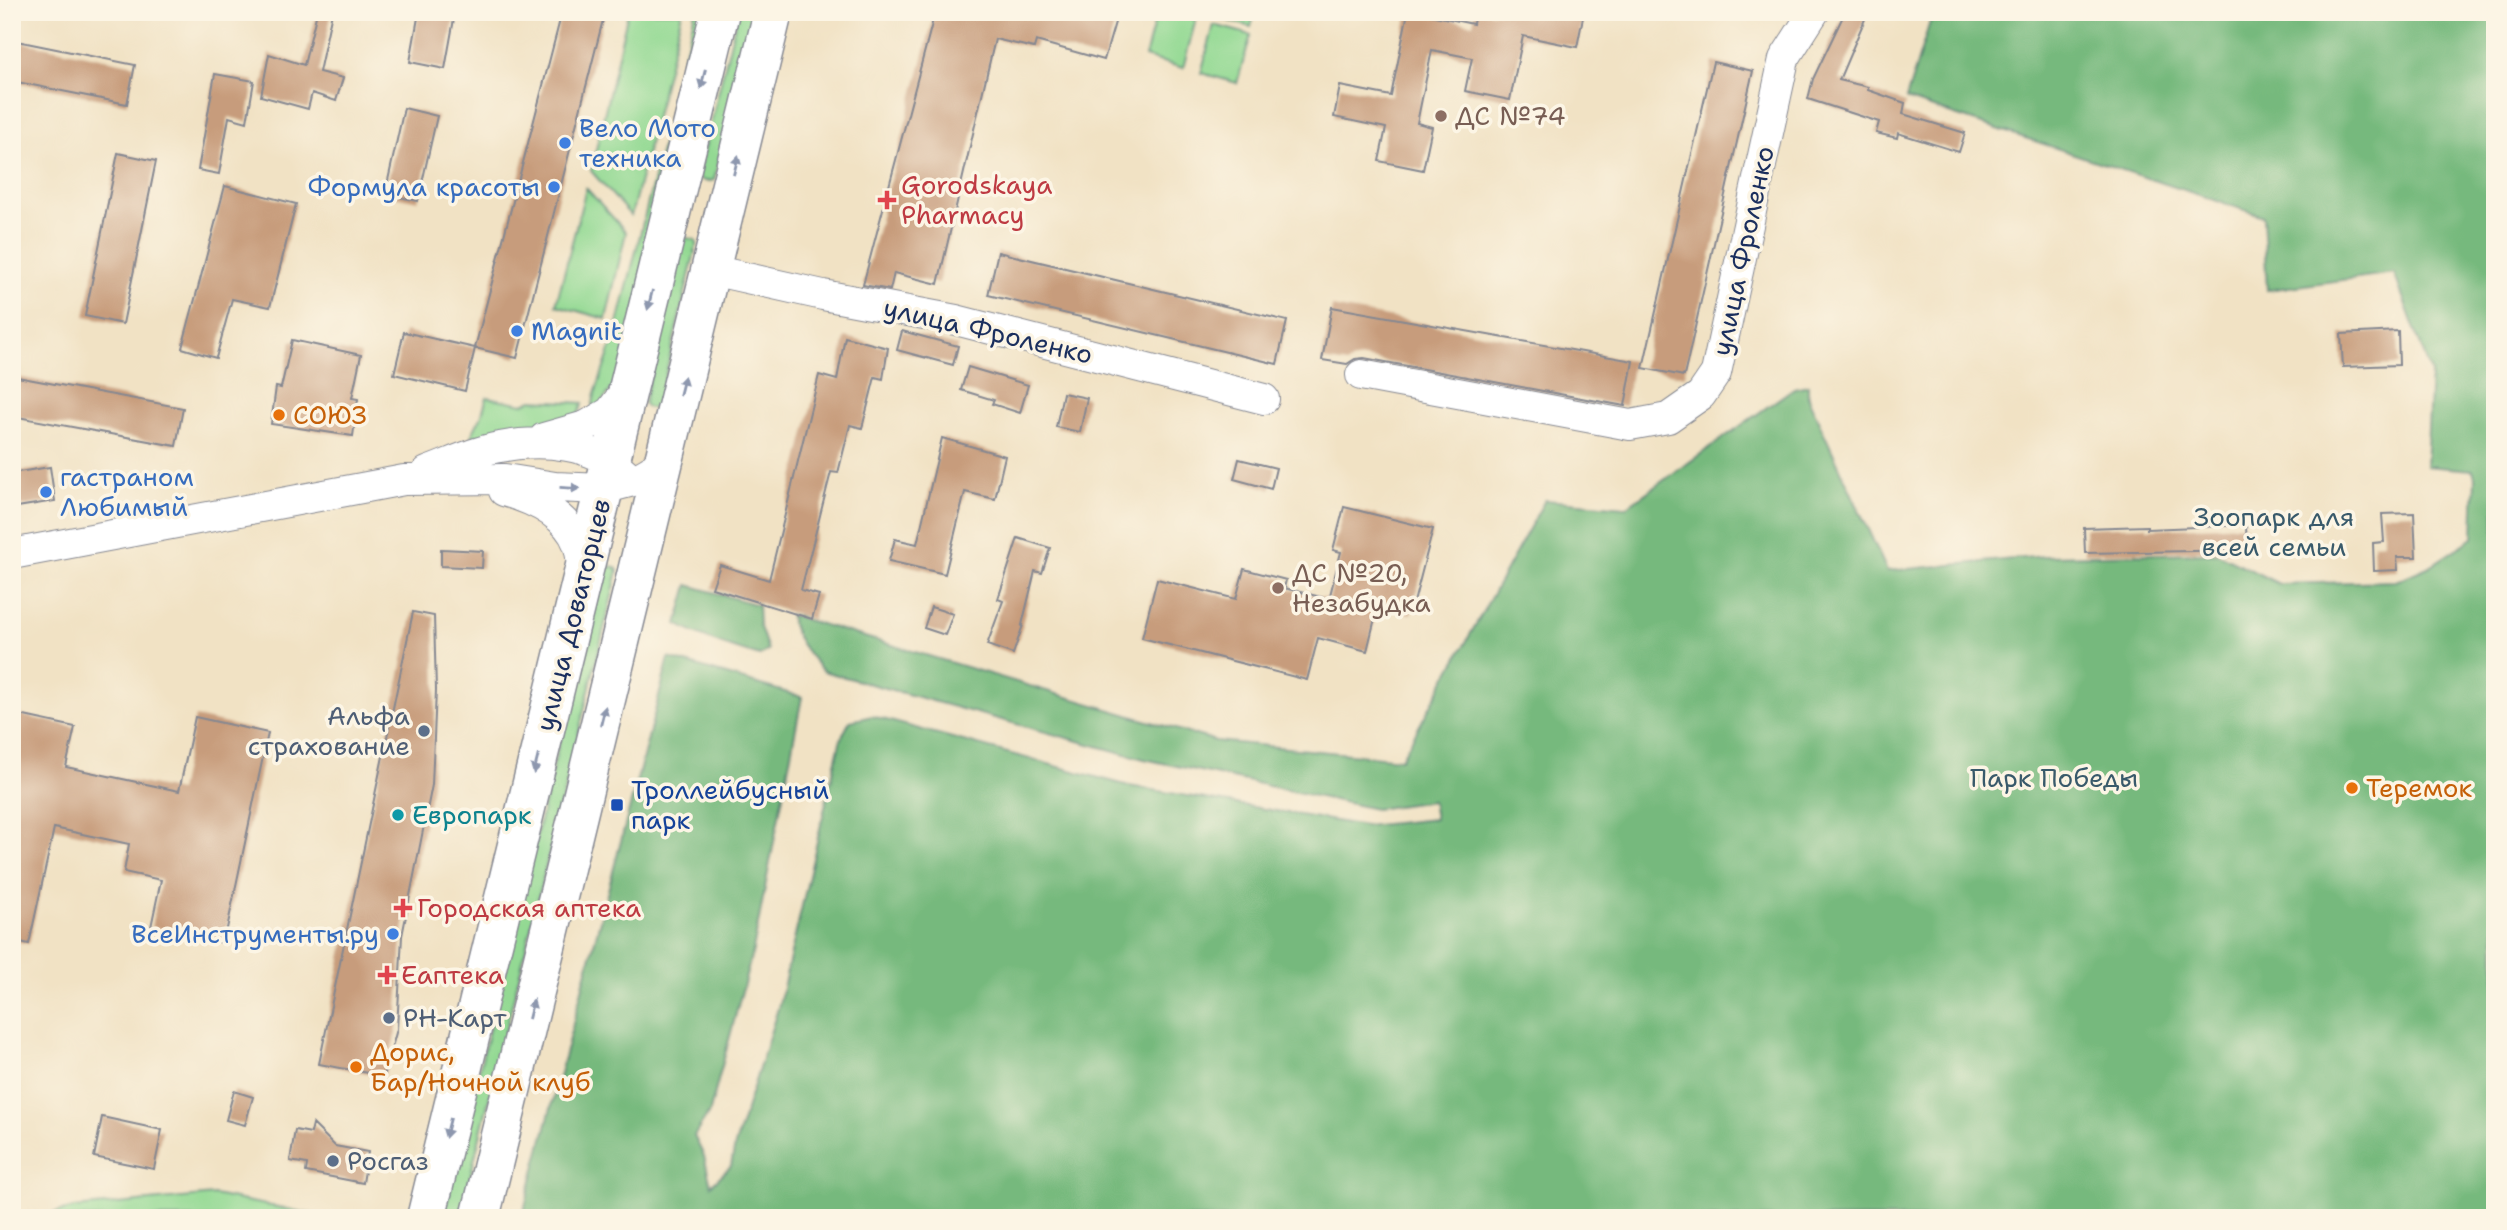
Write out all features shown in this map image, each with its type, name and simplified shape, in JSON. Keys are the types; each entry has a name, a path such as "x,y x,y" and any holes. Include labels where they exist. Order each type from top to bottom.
{"main road":[{"name":"улица Доваторцев","path":"426,1218 583,571 616,476 628,388 720,12"},
{"name":"улица Доваторцев","path":"480,1218 773,12"},
{"path":"674,201 725,210"}],"street":[{"name":"улица Фроленко","path":"1361,374 1630,425 1668,418 1701,395 1716,373 1784,59 1814,12"},
{"name":"улица Фроленко","path":"711,270 956,320 1264,399"},
{"path":"12,554 404,480 500,447 586,426 610,412 628,388"},
{"path":"500,447 541,444 583,448 644,503 647,530"},
{"path":"404,480 505,479 555,487 652,470 666,453"},
{"path":"463,479 521,496 546,509 566,525 577,543 583,571"}],"green space":[{"path":"628,12 682,12 631,216 591,171"},
{"path":"695,12 707,12 620,378 590,417 615,336"},
{"path":"738,12 755,12 714,180 705,181 698,176"},
{"path":"1157,12 1169,12 1196,19 1183,68 1145,57"},
{"path":"1196,12 1255,12 1251,27"},
{"name":"Парк Победы","path":"1933,12 2495,12 2495,1218 522,1218 669,658 802,697 753,950 710,1111 694,1136 704,1156 711,1185 731,1166 735,1145 779,1005 841,738 850,721 872,716 1129,786 1365,826 1435,819 1432,801 1375,809 1144,759 823,671 798,639 790,615 1216,741 1401,759 1545,500 1626,507 1794,388 1808,385 1808,398 1887,571 2045,556 2217,553 2279,584 2396,581 2430,566 2473,538 2473,470 2426,466 2431,373 2394,273 2267,290 2263,216 1906,99"},
{"path":"1214,25 1251,35 1237,83 1201,73"},
{"path":"586,188 626,232 606,319 556,305"},
{"path":"687,238 697,243 658,406 654,409 646,407 644,403 683,240"},
{"path":"487,397 523,404 532,400 583,403 577,418 499,437 471,436"},
{"path":"602,567 616,567 618,571 460,1218 443,1218"},
{"path":"688,585 758,605 759,624 768,650 760,656 749,653 707,639 677,624"},
{"path":"214,1195 333,1218 35,1218 74,1208"}],"building":[{"path":"317,12 332,12 319,72 343,78 336,101 312,93 308,109 261,96 269,54 304,65"},
{"path":"419,12 454,19 445,69 410,62"},
{"path":"562,12 605,12 517,358 475,348"},
{"path":"935,12 1118,12 1104,60 1036,41 1034,48 995,39 938,284 894,273 890,290 863,285"},
{"path":"1408,12 1431,12 1430,15 1473,24 1475,12 1584,12 1577,47 1523,36 1510,100 1465,91 1472,58 1432,50 1417,123 1432,127 1423,170 1379,161 1386,128 1334,117 1340,86 1391,96"},
{"path":"1845,12 1868,12 1839,80 1868,87 1868,90 1905,103 1903,114 1965,133 1959,152 1898,133 1897,138 1876,133 1879,122 1808,99 1813,79"},
{"path":"12,40 135,65 127,104 12,81"},
{"path":"1713,62 1753,71 1684,376 1643,368"},
{"path":"215,74 254,81 247,122 229,117 219,174 198,170"},
{"path":"404,108 437,116 418,201 385,194"},
{"path":"118,153 156,161 123,324 85,316"},
{"path":"225,186 296,204 270,307 232,299 216,358 182,348"},
{"path":"998,252 1287,321 1277,364 988,295"},
{"path":"1332,307 1633,361 1625,406 1364,358 1347,364 1322,360"},
{"path":"902,331 958,346 953,365 897,350"},
{"path":"2398,331 2399,365 2343,367 2341,334"},
{"path":"404,332 475,348 465,391 394,374"},
{"path":"845,337 888,348 883,379 875,377 862,428 850,425 838,473 831,472 801,590 819,595 812,619 712,588 720,565 769,580 819,375 837,380"},
{"path":"292,340 361,355 352,398 358,399 353,436 271,424 276,387 281,388"},
{"path":"968,367 1028,385 1020,413 992,404 994,400 961,390"},
{"path":"12,376 183,408 176,446 12,416"},
{"path":"1063,393 1087,398 1080,432 1056,427"},
{"path":"942,438 1005,456 995,499 965,492 945,574 889,561 895,539 917,544"},
{"path":"1239,459 1276,468 1271,489 1234,479"},
{"path":"50,467 55,501 17,507 12,473"},
{"path":"1344,507 1433,529 1411,614 1378,606 1367,651 1318,638 1307,680 1142,638 1157,579 1236,599 1244,569 1286,580 1284,588 1329,599 1341,552 1333,550"},
{"path":"2414,513 2416,557 2397,557 2398,570 2374,571 2373,543 2384,542 2382,514"},
{"path":"2246,525 2247,550 2085,553 2084,528 2147,526 2147,529"},
{"path":"1018,538 1050,548 1042,573 1035,571 1023,625 1013,654 987,645 1003,601 998,599"},
{"path":"441,549 483,551 482,568 441,566"},
{"path":"931,607 953,614 945,635 924,628"},
{"name":"Европарк","path":"413,612 434,616 436,690 432,785 402,936 397,1029 384,1076 319,1064"},
{"path":"15,714 75,727 66,767 179,791 195,717 268,733 224,943 151,927 161,880 124,872 129,844 54,828 29,944 12,940 12,726"},
{"path":"234,1091 253,1097 245,1125 226,1120"},
{"path":"102,1117 162,1130 154,1169 94,1157"},
{"path":"313,1124 335,1146 368,1152 363,1183 306,1172 307,1164 290,1161 295,1130 311,1133"}],"place":[{"name":"ДС №74","path":"1441,116"},
{"name":"Вело Мото техника","path":"565,143"},
{"name":"Формула красоты","path":"554,187"},
{"name":"Gorodskaya Pharmacy","path":"887,200"},
{"name":"Magnit","path":"517,331"},
{"name":"СОЮЗ","path":"279,415"},
{"name":"гастраном Любимый","path":"46,492"},
{"name":"ДС №20, Незабудка","path":"1278,588"},
{"name":"Альфа страхование","path":"424,731"},
{"name":"Теремок","path":"2352,788"},
{"name":"Троллейбусный парк","path":"617,805"},
{"name":"Европарк","path":"398,815"},
{"name":"Городская аптека","path":"403,908"},
{"name":"ВсеИнструменты.ру","path":"393,934"},
{"name":"Еаптека","path":"387,975"},
{"name":"РН-Карт","path":"389,1018"},
{"name":"Дорис, Бар/Ночной клуб","path":"356,1067"},
{"name":"Росгаз","path":"333,1161"}],"park label":[{"name":"Зоопарк для всей семьи","path":"2274,532"}]}
